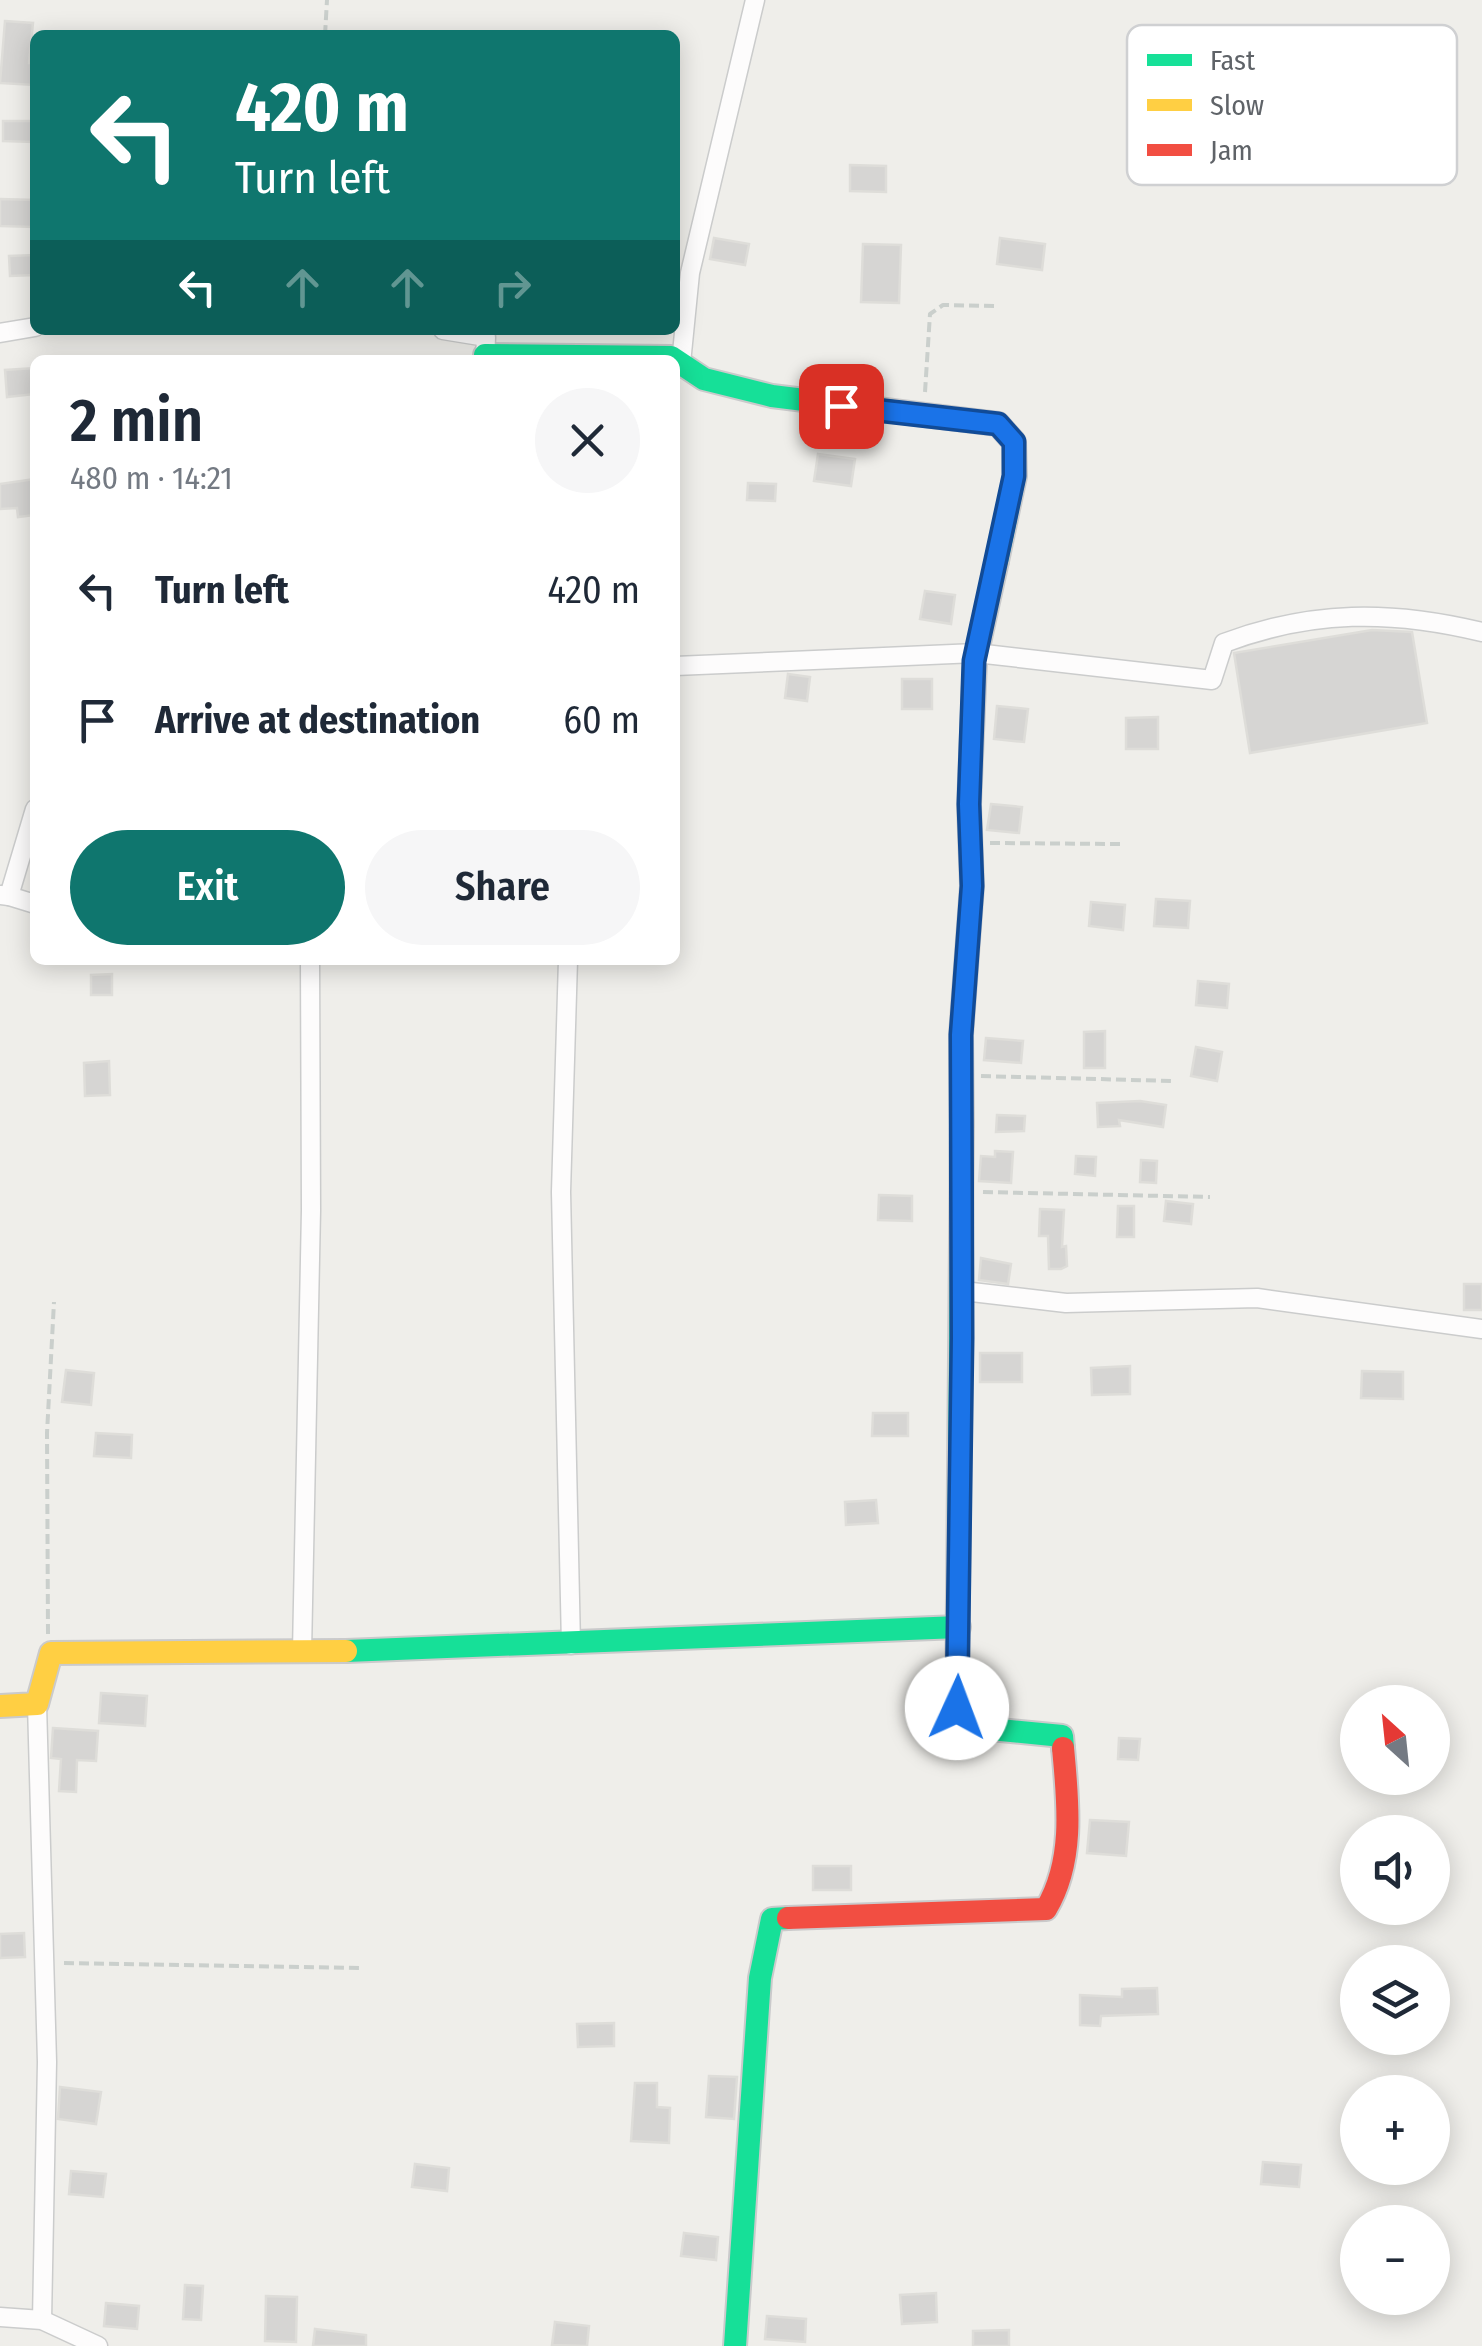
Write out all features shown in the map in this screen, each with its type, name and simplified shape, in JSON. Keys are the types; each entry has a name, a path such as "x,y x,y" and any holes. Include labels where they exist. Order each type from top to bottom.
{"street":[{"path":"735,2346 760,1978 772,1918 1046,1909 1057,1896 1067,1799 1062,1736 970,1727 957,1708 963,1291 961,1076 976,653 1014,476 1014,442 998,424 772,396 704,379 681,364 690,273 755,0"},
{"path":"0,333 30,327"},
{"path":"473,335 486,337 485,355"},
{"path":"680,666 976,653 1212,680 1224,643 1266,628 1348,615 1412,616 1482,632"},
{"path":"30,823 4,896 30,903"},
{"path":"302,1652 311,1210 310,965"},
{"path":"568,965 562,1192 572,1645"},
{"path":"963,1291 1066,1304 1257,1298 1482,1329"},
{"path":"42,2320 47,2062 37,1704 50,1653 572,1645 959,1628"},
{"path":"0,1706 37,1704"},
{"path":"0,2316 42,2320 98,2346"}],"path":[{"path":"325,30 327,0"},
{"path":"925,417 930,314 943,305 996,306"},
{"path":"970,842 1120,844"},
{"path":"961,1076 1173,1081"},
{"path":"963,1192 1210,1197"},
{"path":"50,1653 47,1433 54,1302"},
{"path":"44,1963 360,1968"}],"building":[{"path":"5,21 33,23 30,85 0,83"},
{"path":"3,121 30,121 30,142 3,141"},
{"path":"850,165 886,166 886,192 850,191"},
{"path":"0,199 30,200 30,227 0,226"},
{"path":"714,238 749,244 745,265 710,259"},
{"path":"1000,238 1045,244 1042,270 997,264"},
{"path":"863,244 901,245 899,303 861,302"},
{"path":"30,255 30,275 10,276 9,256"},
{"path":"30,368 30,395 7,397 5,370"},
{"path":"818,454 855,459 851,486 814,481"},
{"path":"30,480 30,516 18,517 17,508 0,509 0,484"},
{"path":"748,483 776,484 775,501 747,500"},
{"path":"925,591 955,595 951,624 920,619"},
{"path":"1372,630 1412,632 1427,723 1250,753 1234,653"},
{"path":"788,674 810,677 807,701 785,698"},
{"path":"902,679 932,679 932,709 902,709"},
{"path":"997,706 1028,709 1024,742 994,739"},
{"path":"1158,717 1158,749 1126,749 1126,718"},
{"path":"991,804 1022,807 1019,833 987,830"},
{"path":"1156,899 1190,901 1188,928 1154,926"},
{"path":"1091,902 1125,905 1123,930 1089,926"},
{"path":"112,974 112,995 91,995 91,975"},
{"path":"1198,981 1229,984 1227,1008 1196,1005"},
{"path":"1105,1031 1105,1068 1084,1068 1084,1032"},
{"path":"986,1038 1023,1041 1021,1063 984,1060"},
{"path":"1196,1047 1222,1052 1217,1081 1191,1076"},
{"path":"109,1061 110,1095 85,1096 84,1063"},
{"path":"1140,1101 1166,1105 1163,1127 1119,1120 1120,1126 1098,1127 1097,1103"},
{"path":"997,1115 1025,1116 1024,1131 996,1132"},
{"path":"995,1151 1013,1152 1011,1183 979,1181 981,1156 995,1157"},
{"path":"1076,1156 1096,1157 1095,1176 1075,1174"},
{"path":"1141,1160 1157,1161 1156,1183 1140,1182"},
{"path":"879,1195 912,1196 912,1221 878,1220"},
{"path":"1166,1201 1193,1204 1191,1224 1164,1221"},
{"path":"1118,1206 1134,1206 1134,1237 1117,1237"},
{"path":"1040,1209 1064,1210 1062,1247 1066,1246 1067,1266 1061,1269 1049,1269 1048,1236 1039,1236"},
{"path":"981,1258 1011,1264 1008,1284 979,1280"},
{"path":"1464,1284 1482,1284 1482,1310 1464,1310"},
{"path":"980,1353 1022,1353 1022,1382 980,1382"},
{"path":"1130,1366 1130,1394 1092,1395 1091,1368"},
{"path":"66,1370 94,1373 91,1405 62,1402"},
{"path":"1362,1371 1403,1372 1403,1399 1361,1398"},
{"path":"873,1413 908,1413 908,1436 872,1436"},
{"path":"96,1433 132,1435 131,1458 94,1456"},
{"path":"876,1500 878,1523 846,1525 845,1502"},
{"path":"101,1693 147,1696 145,1726 99,1723"},
{"path":"53,1728 98,1731 96,1761 77,1760 76,1792 59,1791 61,1759 51,1758"},
{"path":"1119,1738 1140,1739 1138,1760 1118,1759"},
{"path":"1090,1820 1129,1822 1126,1856 1087,1853"},
{"path":"813,1866 851,1866 851,1890 813,1890"},
{"path":"24,1933 25,1957 0,1958 0,1934"},
{"path":"1157,1988 1158,2014 1101,2016 1100,2026 1080,2025 1080,1995 1122,1997 1122,1989"},
{"path":"614,2023 614,2046 578,2047 577,2024"},
{"path":"709,2076 737,2077 734,2119 706,2117"},
{"path":"635,2083 657,2083 657,2107 670,2108 669,2143 631,2141"},
{"path":"60,2087 101,2092 96,2124 58,2119"},
{"path":"1263,2162 1301,2165 1299,2187 1261,2184"},
{"path":"415,2164 449,2168 447,2191 412,2187"},
{"path":"71,2171 106,2174 103,2197 69,2194"},
{"path":"684,2233 718,2237 716,2260 681,2256"},
{"path":"185,2285 203,2286 201,2320 183,2319"},
{"path":"936,2293 937,2322 902,2324 900,2295"},
{"path":"266,2296 297,2297 296,2342 265,2341"},
{"path":"106,2303 139,2306 137,2329 104,2326"},
{"path":"767,2316 806,2319 805,2342 765,2339"},
{"path":"555,2322 589,2326 587,2346 552,2345"},
{"path":"315,2329 366,2335 366,2346 313,2346"},
{"path":"1009,2330 1009,2346 973,2346 973,2331"}],"traffic: fast":[{"path":"680,363 704,379 772,396 998,424 1014,442 1015,476 997,561"},
{"path":"962,1124 957,1708 970,1727 1062,1736 1063,1748"},
{"path":"346,1651 959,1627"},
{"path":"735,2346 760,1978 772,1919 788,1918"}],"traffic: slow":[{"path":"962,1124 961,1035 972,886 969,805 975,661 997,561"},
{"path":"0,1706 37,1704 51,1653 346,1651"}],"traffic: jam":[{"path":"788,1918 1046,1909 1062,1871 1065,1851 1063,1748"}],"route":[{"path":"841,406 998,424 1014,442 1014,476 974,661 969,804 972,886 961,1035 957,1708"}]}
